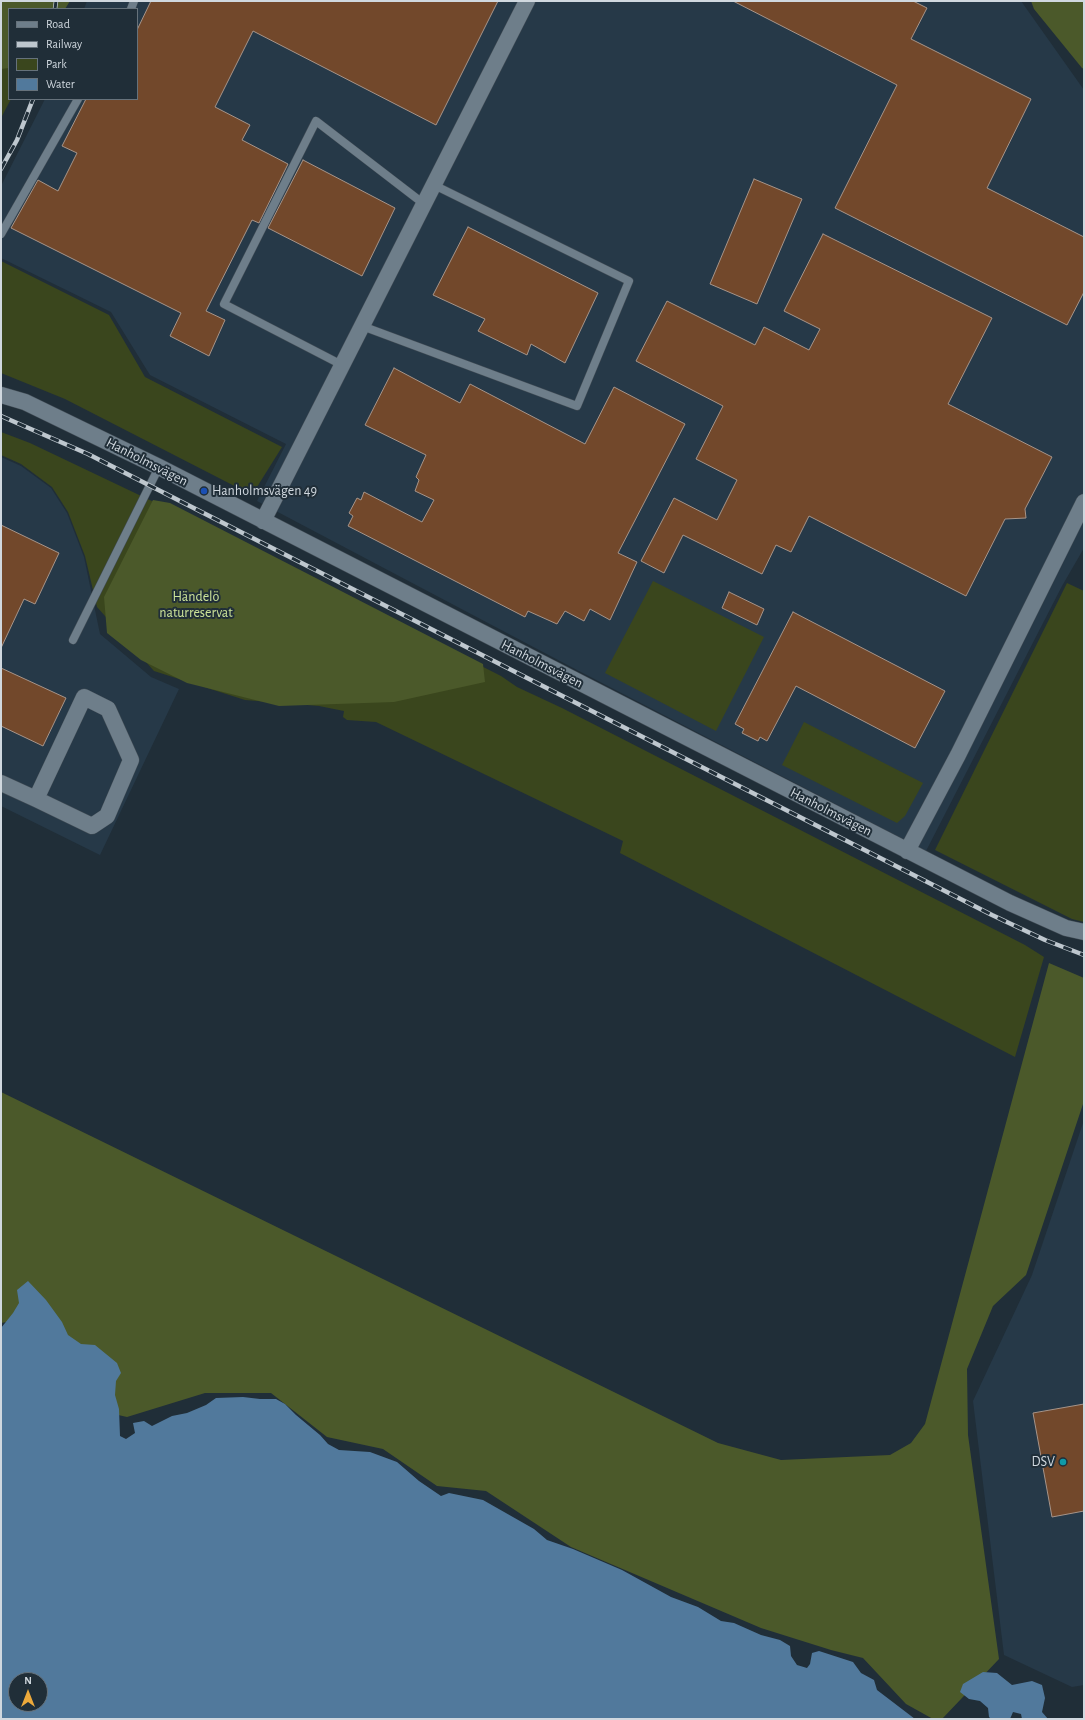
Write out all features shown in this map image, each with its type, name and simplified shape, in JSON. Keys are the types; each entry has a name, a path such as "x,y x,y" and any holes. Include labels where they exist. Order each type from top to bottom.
{"street":[{"path":"263,521 527,1"},
{"name":"Hanholmsvägen","path":"1,395 25,402 159,467 1010,903 1066,928 1084,932"},
{"path":"907,851 958,755 1084,502"},
{"path":"1,783 92,826 106,816 131,760 108,708 84,697 36,799"}],"lane":[{"path":"1,234 77,100"},
{"path":"342,365 224,304 316,121 424,204"},
{"path":"362,326 577,406 629,281 434,185"},
{"path":"73,640 159,467"}],"shaded area":[{"path":"87,1 1021,1 1084,90 1084,548 1062,586 926,851 577,670 257,501 286,444 150,375 111,312 1,258 1,186 44,100 138,100 138,8 84,8"},
{"path":"1,457 21,466 51,488 67,513 84,557 100,634 151,677 179,689 100,855 1,806"},
{"path":"1084,1120 1084,1685 1072,1687 1004,1655 973,1401 1032,1275"}],"green space":[{"path":"1,1 8,8 8,100 10,100 1,118"},
{"path":"1,1 70,1 66,8 8,8 8,68 1,69"},
{"path":"1031,1 1084,1 1084,69 1034,9"},
{"path":"1,261 109,315 145,377 282,447 252,495 65,399 1,373"},
{"name":"Händelö naturreservat","path":"1,432 30,443 219,533 501,676 517,687 562,708 1025,945 1044,957 1015,1057 620,853 623,841 376,722 347,720 343,717 344,711 319,706 245,700 154,671 97,607 85,556 68,512 52,487 21,464 1,455"},
{"path":"153,500 170,503 483,664 485,682 394,702 279,706 187,683 141,660 107,633 104,597"},
{"path":"653,581 764,637 716,731 605,673"},
{"path":"1067,583 1084,591 1084,922 1072,919 935,850"},
{"path":"804,722 923,783 905,816 897,823 782,765"},
{"path":"1049,963 1084,978 1084,1101 1026,1275 993,1306 967,1369 968,1435 999,1659 942,1719 933,1719 906,1704 863,1658 831,1650 761,1628 571,1547 486,1491 437,1486 383,1449 327,1437 271,1393 205,1393 127,1417 92,1409 23,1319 1,1323 1,1092 718,1443 781,1460 890,1455 911,1443 925,1424"}],"water":[{"path":"28,1281 46,1300 62,1322 68,1335 81,1344 95,1345 117,1363 121,1373 116,1381 115,1395 119,1409 120,1436 126,1439 135,1433 133,1423 144,1421 152,1426 172,1416 187,1413 206,1405 216,1398 243,1397 276,1399 285,1404 328,1444 339,1450 370,1452 397,1462 419,1481 441,1496 449,1493 483,1500 534,1529 547,1540 573,1549 622,1570 671,1597 698,1607 721,1621 734,1623 761,1635 780,1640 790,1646 791,1656 797,1665 807,1668 810,1664 812,1653 819,1651 853,1662 861,1673 874,1680 877,1690 915,1719 1,1719 1,1328 19,1303 17,1290"},
{"path":"983,1672 997,1673 1012,1685 1032,1681 1042,1685 1045,1698 1042,1712 1048,1719 1022,1719 1021,1714 1013,1712 1010,1719 991,1719 989,1717 988,1708 980,1701 969,1699 960,1692 963,1684"}],"building":[{"path":"151,1 498,1 436,125 253,31 215,107 250,125 242,140 288,164 259,223 252,220 206,311 225,320 209,356 170,336 181,313 11,228 38,180 58,191 77,153 62,146 85,100 138,100 138,28"},
{"path":"733,1 913,1 927,8 911,39 1031,99 987,188 1084,237 1084,292 1067,325 835,208 897,85"},
{"path":"303,160 395,208 362,276 268,228"},
{"path":"754,179 802,199 757,304 710,284"},
{"path":"468,227 598,293 565,363 531,344 527,355 478,331 485,319 433,295"},
{"path":"823,234 992,318 948,404 1052,457 1025,509 1026,518 1005,519 966,596 809,516 791,552 776,545 762,574 683,535 664,573 641,561 674,498 717,520 737,480 696,459 723,406 636,361 667,301 755,345 764,327 809,350 820,329 784,311"},
{"path":"394,368 460,403 470,384 585,444 614,387 685,424 618,553 637,562 610,620 590,609 584,621 565,611 557,624 528,611 525,617 348,526 353,516 349,513 357,498 361,500 364,492 422,522 434,500 415,491 419,480 416,477 426,455 365,425"},
{"path":"1,525 59,553 35,604 24,599 1,648"},
{"path":"729,592 764,609 757,625 722,608"},
{"path":"793,612 945,691 915,748 796,686 767,741 760,737 758,741 742,733 744,729 735,724"},
{"path":"1,668 66,698 43,746 1,726"},
{"name":"DSV","path":"1084,1404 1084,1511 1052,1517 1033,1413"}],"railway":[{"path":"55,8 56,1"},
{"path":"1,169 17,140 33,100"},
{"path":"1,416 88,454 992,915 1045,940 1084,955"}],"place":[{"name":"Hanholmsvägen 49","path":"204,491"},
{"name":"DSV","path":"1063,1462"}]}
